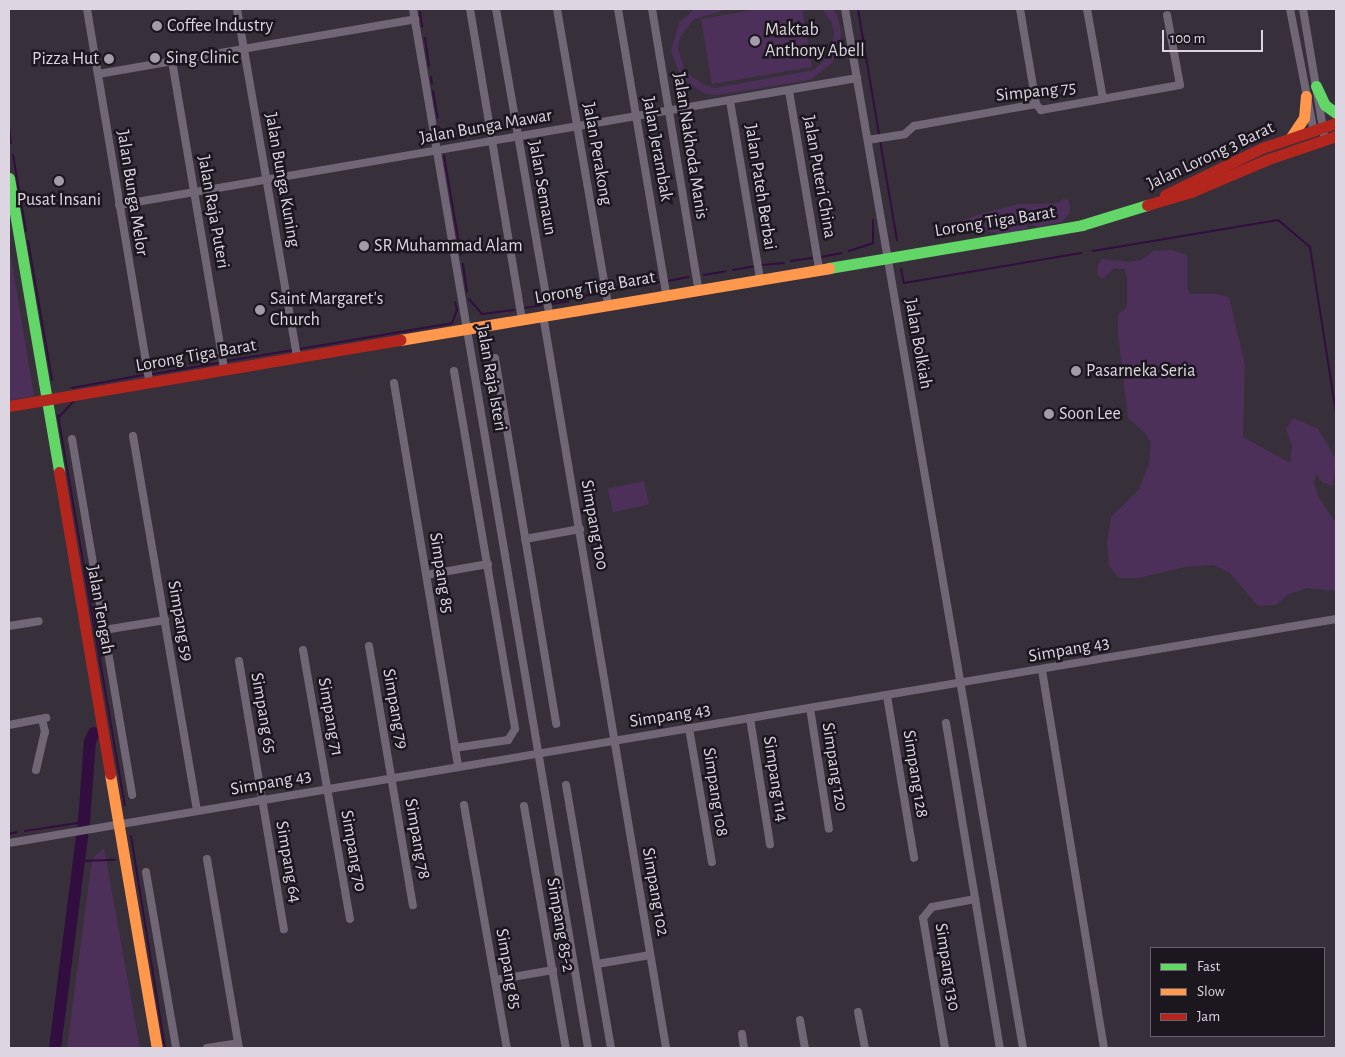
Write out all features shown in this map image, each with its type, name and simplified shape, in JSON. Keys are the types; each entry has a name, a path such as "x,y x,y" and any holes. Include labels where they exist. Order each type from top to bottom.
{"main road":[{"path":"1316,86 1325,105 1336,113"},
{"path":"1291,137 1304,118 1306,96"},
{"name":"Jalan Lorong 3 Barat","path":"1148,205 1187,182 1291,137 1336,122"},
{"name":"Jalan Lorong 3 Barat","path":"1148,205 1191,192 1326,139"},
{"name":"Jalan Tengah","path":"9,178 156,1048"},
{"name":"Lorong Tiga Barat","path":"47,400 224,368 1082,225 1148,205"},
{"path":"9,406 47,400"}],"street":[{"name":"Jalan Bunga Melor","path":"87,9 149,381"},
{"name":"Jalan Bunga Kuning","path":"237,9 297,356"},
{"name":"Jalan Raja Isteri","path":"413,9 588,1048"},
{"path":"470,9 522,319"},
{"name":"Jalan Semaun","path":"496,9 546,314"},
{"name":"Jalan Perakong","path":"557,9 608,304"},
{"name":"Jalan Jerambak","path":"618,9 666,294"},
{"name":"Jalan Nakhoda Manis","path":"652,9 698,288"},
{"name":"Jalan Bolkiah","path":"846,9 857,78 871,140 888,257 1023,1048"},
{"path":"1020,9 1036,104"},
{"path":"1087,9 1103,99"},
{"path":"1290,9 1306,96 1318,128 1326,139"},
{"path":"1302,9 1316,86 1318,128"},
{"name":"Simpang 75","path":"871,140 905,134 914,126 1036,104 1041,110 1180,85 1167,15"},
{"path":"98,74 415,19"},
{"name":"Jalan Raja Puteri","path":"172,61 224,368"},
{"name":"Jalan Bunga Mawar","path":"119,205 857,78"},
{"name":"Jalan Puteri China","path":"789,91 819,268"},
{"name":"Jalan Pateh Berbai","path":"730,100 760,278"},
{"name":"Simpang 100","path":"546,314 615,740"},
{"path":"495,358 556,724"},
{"path":"454,371 488,564 514,734 508,740 455,748"},
{"name":"Simpang 85","path":"394,383 458,767"},
{"name":"Simpang 59","path":"133,436 197,811"},
{"path":"72,439 132,795"},
{"path":"525,539 580,529"},
{"path":"426,575 488,564"},
{"name":"Simpang 43","path":"9,844 615,740 962,684 1336,619"},
{"path":"104,630 165,620"},
{"path":"9,626 39,621"},
{"name":"Simpang 79","path":"369,646 391,778"},
{"name":"Simpang 71","path":"304,650 328,789"},
{"name":"Simpang 65","path":"238,661 262,800"},
{"path":"1042,670 1104,1048"},
{"name":"Simpang 128","path":"887,696 914,858"},
{"name":"Simpang 120","path":"810,708 829,829"},
{"name":"Simpang 114","path":"750,718 770,844"},
{"path":"9,726 44,719 44,732 36,770"},
{"path":"946,723 1000,1048"},
{"name":"Simpang 108","path":"690,728 712,862"},
{"name":"Simpang 102","path":"615,740 666,1048"},
{"name":"Simpang 78","path":"391,778 413,905"},
{"path":"566,786 611,1048"},
{"name":"Simpang 70","path":"328,789 350,918"},
{"name":"Simpang 64","path":"262,800 284,929"},
{"name":"Simpang 85","path":"464,805 506,1048"},
{"name":"Simpang 85-2","path":"524,806 566,1048"},
{"path":"207,859 238,1045 207,1048"},
{"path":"146,872 176,1048"},
{"name":"Simpang 130","path":"945,1048 923,918 932,907 975,899"},
{"path":"597,964 650,955"},
{"path":"495,980 552,970"},
{"path":"858,1012 865,1048"},
{"path":"800,1020 805,1048"},
{"path":"742,1034 744,1048"}],"shaded area":[{"path":"694,9 729,9 694,19 680,37 678,49 685,72 705,85 715,88 814,70 827,57 834,35 832,23 822,9 833,9 838,17 841,33 839,49 832,63 810,80 718,95 705,94 681,78 671,51 679,23"},
{"path":"759,9 802,9 812,67 712,84 701,19"},
{"path":"1063,199 1069,200 1070,213 1062,222 1039,227 1028,224 1025,231 1004,235 984,230 952,236 948,230 961,221 983,213 1018,204 1059,203"},
{"path":"9,246 34,396 9,400"},
{"path":"1172,250 1187,255 1187,288 1190,294 1215,294 1229,297 1245,365 1243,437 1290,463 1292,445 1286,429 1293,418 1318,429 1336,459 1333,486 1322,482 1316,474 1314,484 1319,498 1336,523 1336,591 1307,588 1289,594 1276,605 1258,606 1230,573 1214,565 1185,567 1139,578 1119,578 1109,566 1107,542 1111,517 1139,490 1149,464 1151,443 1145,433 1128,418 1118,333 1118,314 1127,307 1127,277 1124,269 1115,268 1102,279 1097,275 1098,264 1102,259 1130,262 1141,260 1154,251"},
{"path":"644,481 649,504 613,512 608,489"},
{"path":"104,848 140,1048 67,1048 92,859"}],"waterway":[{"path":"858,9 879,135"},
{"path":"420,12 422,27"},
{"path":"425,38 429,66"},
{"path":"431,77 432,84"},
{"path":"433,91 438,118"},
{"path":"9,127 11,143"},
{"path":"439,127 442,141"},
{"path":"880,140 897,241"},
{"path":"13,155 26,231"},
{"path":"444,156 461,255"},
{"path":"849,251 873,243 873,220"},
{"path":"1093,251 1278,220 1310,247 1336,413"},
{"path":"28,241 52,380"},
{"path":"821,257 842,253"},
{"path":"901,269 904,283 1081,253"},
{"path":"791,261 812,258"},
{"path":"761,265 784,263"},
{"path":"463,264 467,292"},
{"path":"733,270 755,266"},
{"path":"704,275 726,271"},
{"path":"668,281 689,277"},
{"path":"642,285 661,282"},
{"path":"608,289 635,287"},
{"path":"577,299 600,290"},
{"path":"469,299 482,314 514,310"},
{"path":"551,304 569,301"},
{"path":"299,349 452,323 457,310 455,302"},
{"path":"524,308 542,305"},
{"path":"226,361 293,350"},
{"path":"153,374 218,363"},
{"path":"72,388 143,375"},
{"path":"59,417 74,401"},
{"path":"58,415 125,805"},
{"path":"55,1048 84,822 90,741 94,733"},
{"path":"25,831 84,822"},
{"path":"9,834 17,832"},
{"path":"131,836 165,1048"},
{"path":"79,861 115,860"}],"traffic: fast":[{"path":"1316,86 1325,105 1336,113"},
{"path":"9,178 59,472"},
{"path":"829,268 1082,225 1147,205"}],"traffic: slow":[{"path":"1291,137 1304,118 1306,96"},
{"path":"400,340 829,268"},
{"path":"110,774 157,1048"}],"traffic: jam":[{"path":"1165,195 1262,148 1336,123"},
{"path":"1147,205 1191,192 1266,160 1336,136"},
{"path":"9,406 400,340"},
{"path":"59,472 110,774"}],"place":[{"name":"Coffee Industry","path":"157,26"},
{"name":"Maktab Anthony Abell","path":"755,41"},
{"name":"Sing Clinic","path":"155,58"},
{"name":"Pizza Hut","path":"109,59"},
{"name":"Pusat Insani","path":"59,181"},
{"name":"SR Muhammad Alam","path":"364,246"},
{"name":"Saint Margaret's Church","path":"260,310"},
{"name":"Pasarneka Seria","path":"1076,371"},
{"name":"Soon Lee","path":"1049,414"}]}
